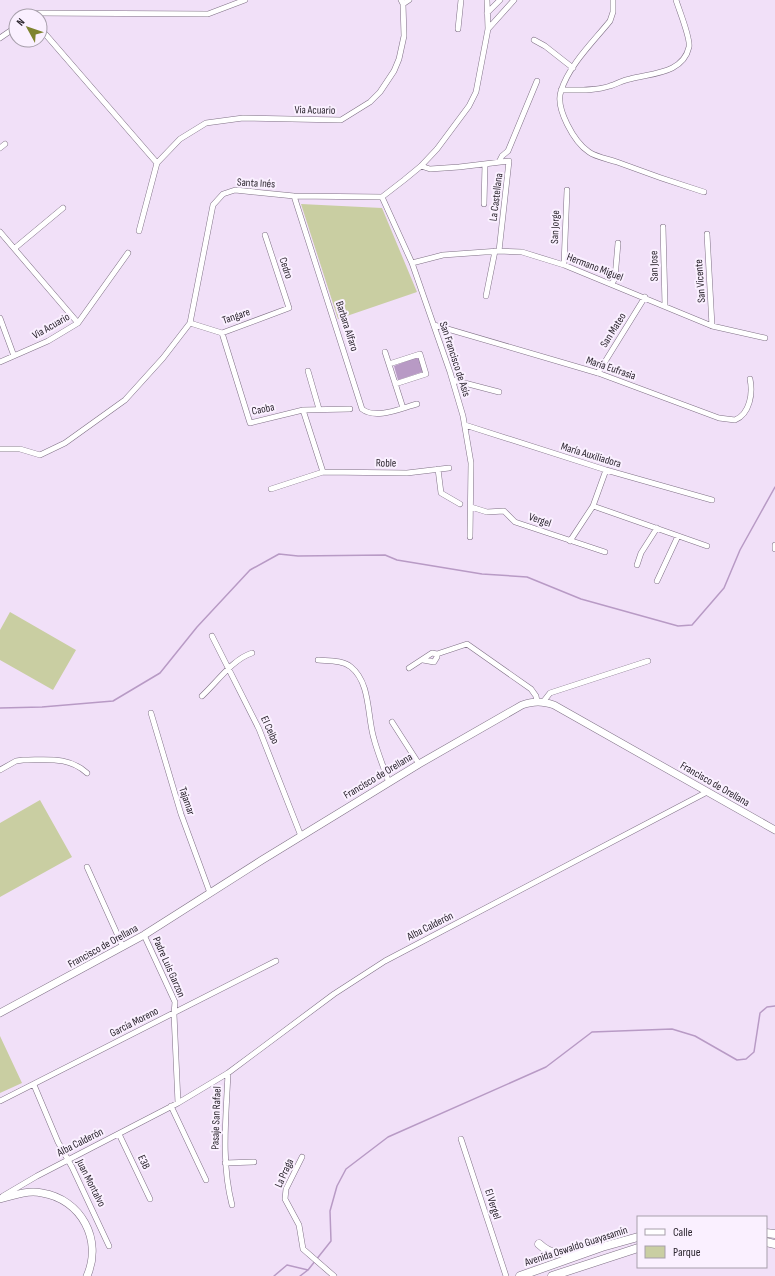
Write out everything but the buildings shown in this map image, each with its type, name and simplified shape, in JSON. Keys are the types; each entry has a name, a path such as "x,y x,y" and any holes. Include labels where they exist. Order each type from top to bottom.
{"main road":[{"name":"Avenida Oswaldo Guayasamín","path":"520,1276 602,1247 637,1237"},
{"path":"539,1244 546,1251 560,1254 586,1248 602,1247"},
{"name":"Avenida Oswaldo Guayasamín","path":"552,1276 637,1248"}],"street":[{"path":"48,15 208,14 245,0"},
{"path":"402,2 409,0"},
{"path":"458,29 461,0"},
{"path":"382,197 421,166 437,149 469,106 476,92 488,29 487,0"},
{"path":"487,14 500,0"},
{"path":"613,0 613,12 610,21 572,68 561,90 559,96 560,110 576,137 588,152 656,177 704,192"},
{"path":"561,90 585,90 609,87 630,79 667,71 681,63 686,56 690,45 676,0"},
{"path":"488,29 512,1"},
{"name":"Via Acuario","path":"157,162 180,139 206,123 243,118 340,120 370,102 380,92 394,71 399,59 404,36 402,2"},
{"path":"493,7 500,15"},
{"path":"48,37 157,162 139,231"},
{"path":"534,40 545,46 572,68"},
{"path":"499,162 508,150 537,81"},
{"name":"La Castellana","path":"421,166 430,168 459,167 507,161 510,162 497,251"},
{"path":"484,204 485,164"},
{"name":"Santa Inés","path":"0,449 20,449 40,455 65,442 125,400 163,358 190,323 213,205 223,194 235,190 294,196 382,197"},
{"name":"San Jorge","path":"564,265 567,190"},
{"name":"Barbara Alfaro","path":"294,196 362,409 367,413 374,414 417,404"},
{"name":"San Francisco de Asís","path":"382,197 412,263 453,380 465,425 471,463 472,507 470,537"},
{"path":"15,248 63,208"},
{"name":"San Jose","path":"663,227 665,305"},
{"path":"0,232 78,323"},
{"name":"San Vicente","path":"707,234 712,326"},
{"name":"Cedro","path":"265,235 289,308"},
{"path":"612,284 615,278 618,243"},
{"path":"486,296 497,251"},
{"name":"Hermano Miguel","path":"412,263 443,255 497,251 522,252 564,265 665,305 712,326 765,338"},
{"name":"Via Acuario","path":"0,362 48,341 78,323 128,253"},
{"name":"San Mateo","path":"598,373 645,297"},
{"name":"Tangare","path":"190,323 222,332 289,308"},
{"path":"0,318 14,356"},
{"name":"María Eufrasia","path":"434,325 598,373 719,418 735,420 740,418 748,408 751,384 750,378"},
{"name":"Caoba","path":"222,332 250,423 304,410 350,409"},
{"path":"384,352 403,408"},
{"path":"389,364 420,354 426,374 395,384"},
{"path":"308,371 319,409"},
{"path":"453,380 499,392"},
{"path":"304,410 323,472"},
{"name":"María Auxiliadora","path":"465,425 606,470 712,500"},
{"name":"Roble","path":"271,489 323,472 407,473 449,468"},
{"path":"438,469 441,493 460,504"},
{"path":"570,541 593,506 606,470"},
{"path":"593,506 707,546"},
{"name":"Vergel","path":"472,507 487,512 504,511 515,522 605,552"},
{"path":"637,565 641,553 657,528"},
{"path":"657,582 678,536"},
{"name":"El Ceibo","path":"212,636 259,729 301,836"},
{"path":"409,668 432,653 437,654 464,644 470,645 531,689 540,702 550,693 648,661"},
{"path":"202,696 243,657 252,653"},
{"path":"318,660 342,663 357,674 366,696 374,740 389,783"},
{"name":"Francisco de Orellana","path":"0,1013 144,935 301,836 420,764 522,705 540,702 554,705 592,725 775,830"},
{"name":"Tajamar","path":"151,713 172,786 210,893"},
{"path":"392,722 420,764"},
{"path":"0,770 16,761 23,760 68,761 79,766 87,773"},
{"name":"Alba Calderón","path":"0,1198 68,1160 178,1103 228,1073 334,994 385,961 707,792"},
{"path":"87,867 123,947"},
{"name":"Padre Luis Garzon","path":"144,935 175,1002 174,1014 178,1103"},
{"name":"García Moreno","path":"0,1101 276,961"},
{"name":"Pasaje San Rafael","path":"228,1073 225,1163 226,1183 232,1205"},
{"name":"Juan Montalvo","path":"34,1085 58,1142 109,1246"},
{"path":"171,1106 206,1180"},
{"name":"E3B","path":"119,1134 150,1200"},
{"name":"El Vergel","path":"461,1139 506,1276"},
{"name":"La Praga","path":"302,1157 286,1189 285,1199 299,1225 303,1249 334,1276"},
{"path":"225,1163 254,1162"},
{"path":"0,1198 17,1194 41,1192 55,1195 68,1203 87,1224 92,1237 93,1251 87,1276"}],"green space":[{"path":"301,204 382,208 417,292 338,319"},
{"path":"10,612 76,650 53,690 0,660 0,630"},
{"path":"40,800 72,857 0,897 0,823"},
{"path":"0,1036 22,1083 0,1093"}],"shaded area":[{"path":"420,356 425,371 398,380 394,366"}],"waterway":[{"path":"0,708 42,707 113,701 160,673 197,627 250,570 279,554 298,556 385,555 397,560 482,574 527,577 581,599 678,626 692,625 724,588 740,550 775,487"},
{"path":"300,1276 308,1270 331,1241 330,1211 337,1186 346,1169 388,1137 546,1067 592,1032 672,1029 695,1036 737,1060 746,1059 754,1052 760,1013 767,1007 775,1006"},
{"path":"274,1276 287,1265 308,1270"}]}
